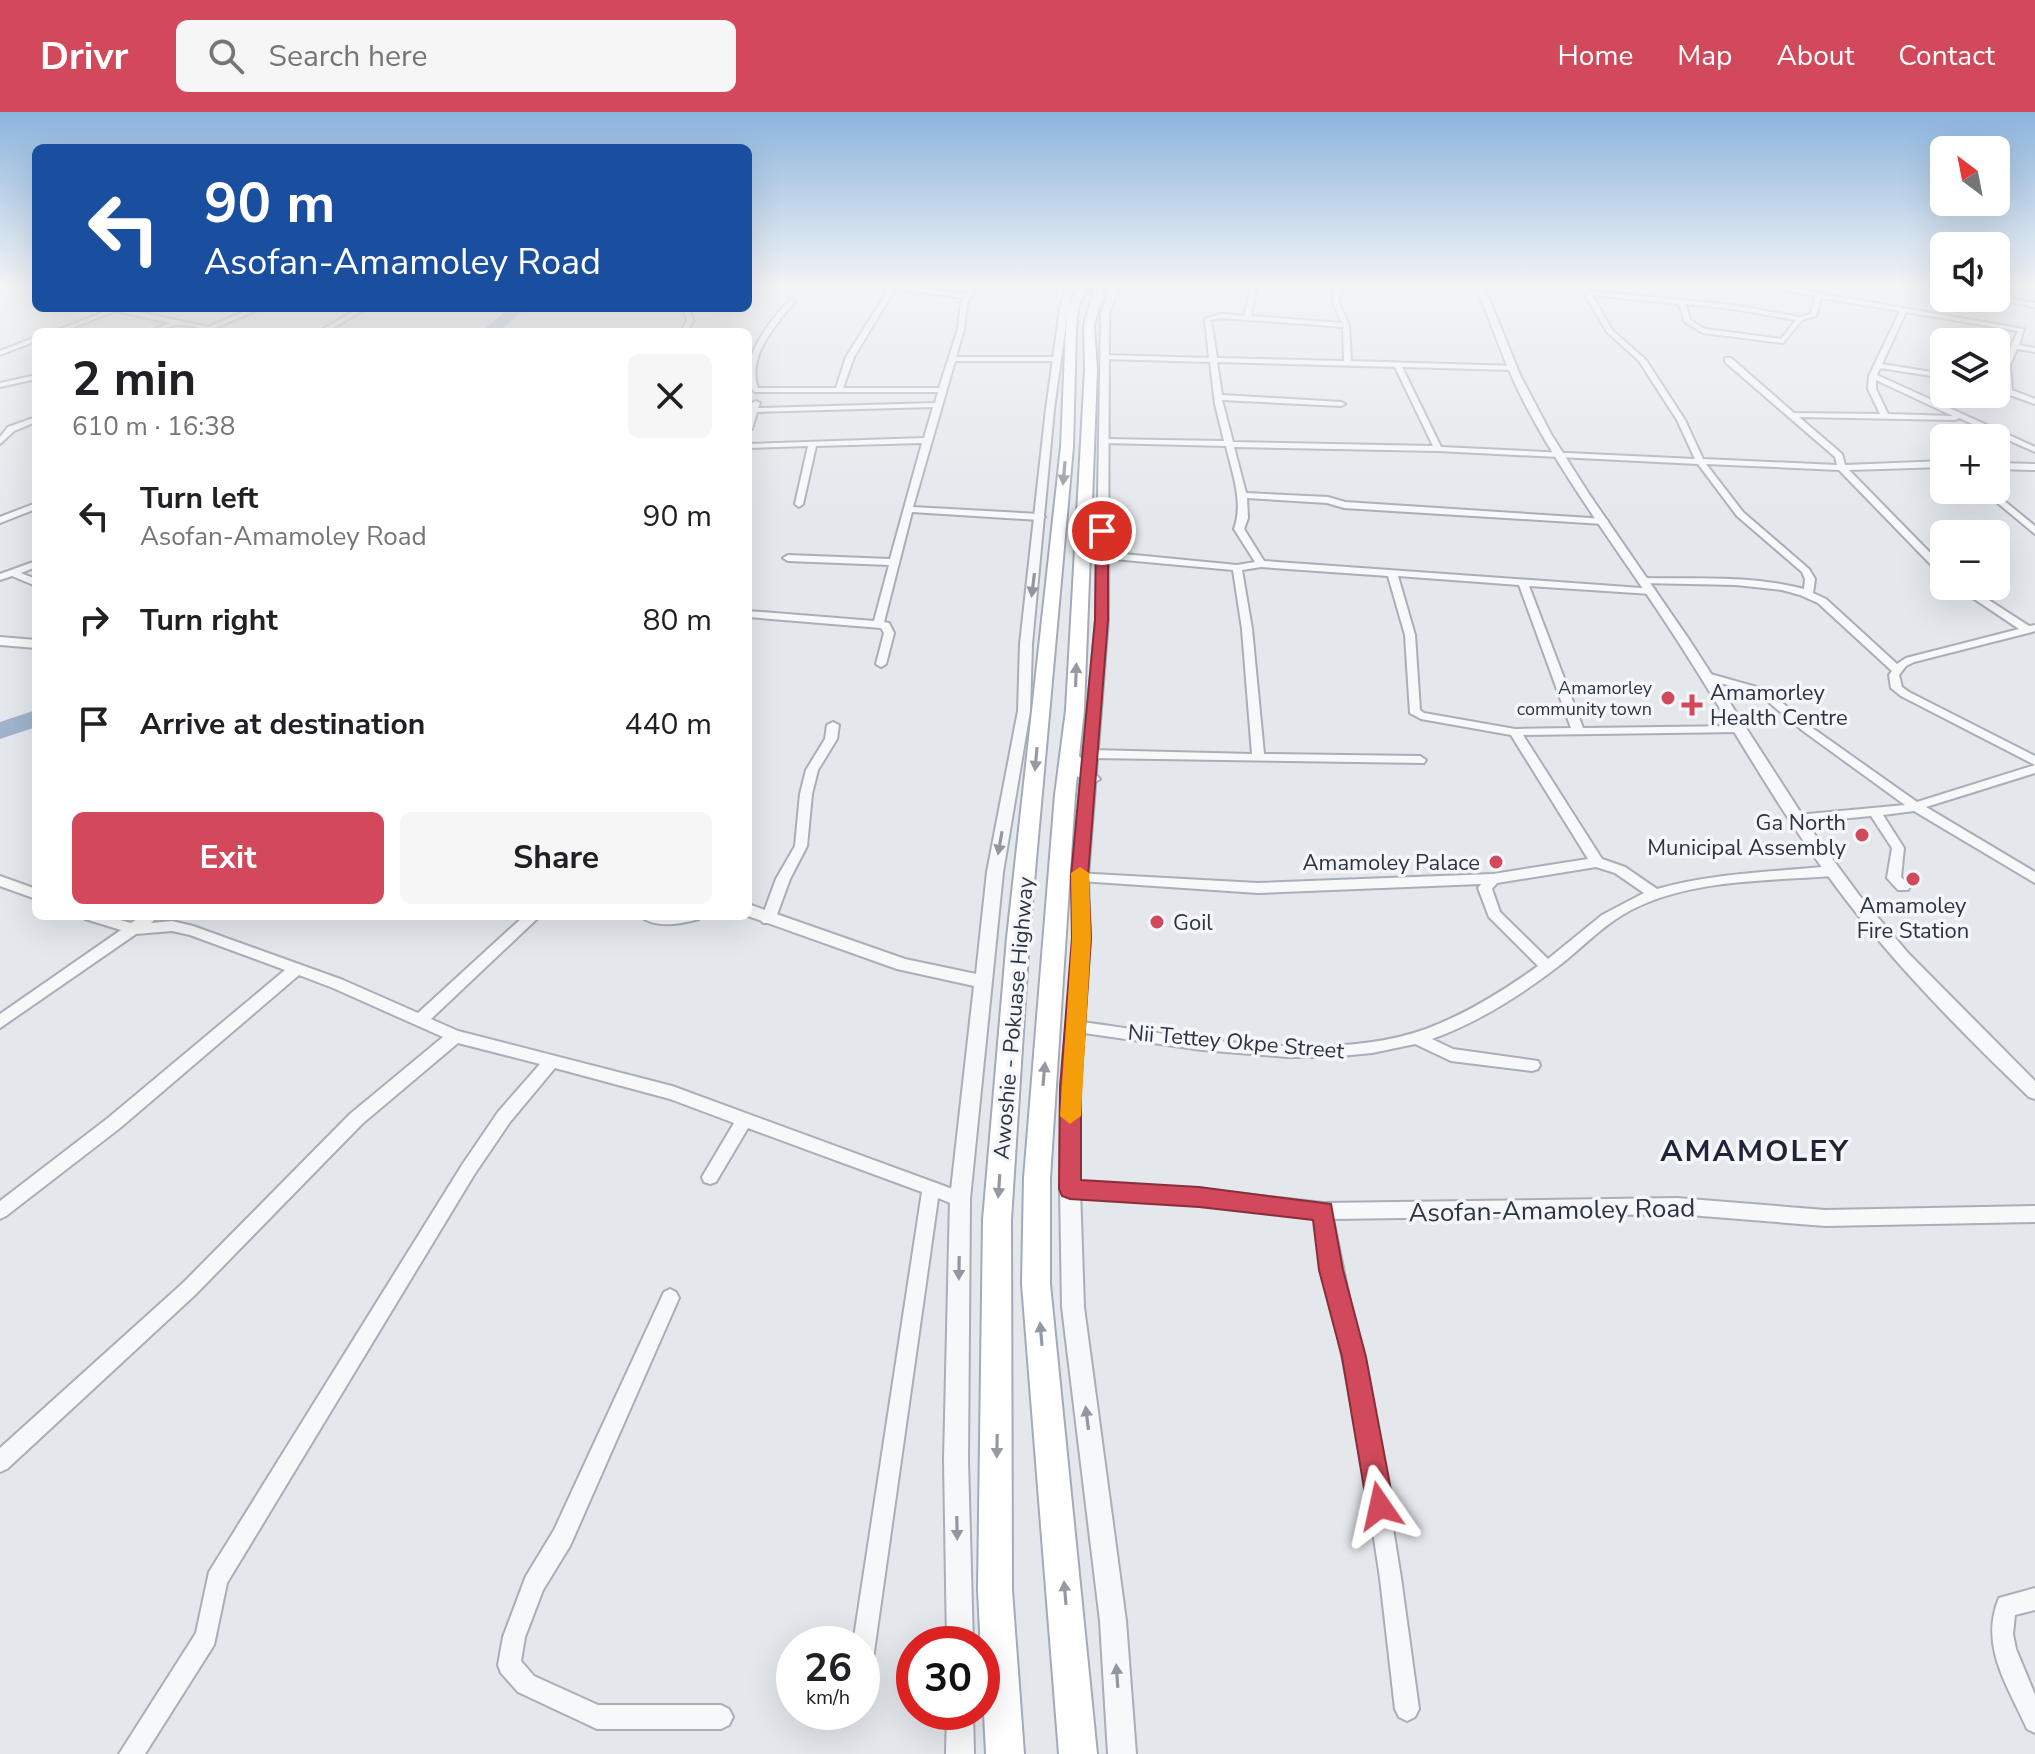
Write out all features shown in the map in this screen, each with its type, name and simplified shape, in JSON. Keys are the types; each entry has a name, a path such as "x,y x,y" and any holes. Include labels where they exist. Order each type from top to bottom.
{"main road":[{"name":"Awoshie - Pokuase Highway","path":"1005,1754 995,1590 997,1220 1018,938 1065,462 1058,402 1064,363"},
{"name":"Awoshie - Pokuase Highway","path":"1078,1754 1036,1284 1038,1165 1081,755 1091,363"},
{"path":"1081,755 1090,779"}],"street":[{"path":"753,363 752,385 758,391 944,390"},
{"path":"839,389 848,363"},
{"path":"878,624 907,509 950,363"},
{"path":"960,1626 956,1460 960,1199 995,872 1024,711 1026,644 1040,517 1058,402 1057,363"},
{"path":"1105,363 1105,441 1100,508 1103,555 1081,755 1420,760"},
{"path":"1214,363 1218,397 1242,495 1243,518 1239,529 1261,564"},
{"path":"1242,363 1514,368"},
{"path":"1512,363 1558,454 1648,586 1832,871 1957,1017 2035,1092"},
{"path":"1644,363 1681,420 1701,463 1740,514 1806,571 1810,579 1808,593"},
{"path":"1731,363 1839,456 1842,468 1930,559"},
{"path":"1880,363 1873,376 1872,389 1884,415"},
{"path":"1397,364 1438,449"},
{"path":"1878,366 1930,374"},
{"path":"1873,376 2035,450"},
{"path":"0,385 32,378"},
{"path":"752,421 757,410 758,391"},
{"path":"2010,391 2035,402"},
{"path":"1218,397 1341,404"},
{"path":"757,410 939,405"},
{"path":"1792,415 1968,419"},
{"path":"0,442 11,429 32,421"},
{"path":"752,446 927,440"},
{"path":"1105,441 1438,449 1842,468 1930,465"},
{"path":"799,504 813,443"},
{"path":"2010,466 2035,467"},
{"path":"1242,495 1328,500 1344,505 1603,521"},
{"path":"2003,504 2035,531"},
{"path":"0,520 32,508"},
{"path":"907,509 1040,517"},
{"path":"1103,555 1237,568 1261,564 1523,582 1648,586 1763,584 1808,593 1822,601 1896,669"},
{"path":"788,558 895,562"},
{"path":"0,577 32,566"},
{"path":"1237,568 1247,629 1258,758"},
{"path":"15,574 32,581"},
{"path":"1392,574 1410,635 1416,714 1472,727 1515,732 1741,729"},
{"path":"1523,582 1578,731"},
{"path":"1983,600 2031,629"},
{"path":"752,614 885,625 889,633 881,664"},
{"path":"1896,669 1910,660 2031,629"},
{"path":"0,641 32,644"},
{"path":"1896,669 1895,682 1905,694 2035,761"},
{"path":"1707,676 1763,692 1807,729 1915,806 2035,878"},
{"path":"768,920 783,879 801,846 806,794 812,770 831,739 833,725"},
{"path":"1515,732 1597,862"},
{"path":"1797,819 1876,813 1915,806 2035,769"},
{"path":"1090,779 1080,876 1082,938 1075,1027 1070,1189 1073,1307 1113,1621 1122,1754"},
{"path":"1876,813 1898,848 1894,878 1903,887"},
{"path":"1080,876 1258,888 1493,879 1597,862 1620,870 1654,894"},
{"name":"Nii Tettey Okpe Street","path":"1075,1027 1317,1052 1361,1051 1417,1038 1481,1010 1547,967 1627,906 1654,894 1733,880 1832,871"},
{"path":"1493,879 1485,888 1494,914 1547,967"},
{"path":"0,881 32,893"},
{"path":"752,912 903,965 985,982"},
{"path":"103,920 133,929 172,926 297,969 455,1036 672,1093 960,1199"},
{"path":"0,1022 145,920"},
{"path":"421,1019 529,920"},
{"path":"0,1211 107,1131 244,1010 297,969"},
{"path":"0,1462 190,1288 356,1119 455,1036"},
{"path":"1417,1038 1451,1055 1532,1065"},
{"path":"131,1754 206,1637 217,1580 358,1347 495,1131 550,1063"},
{"path":"710,1177 745,1119"},
{"path":"867,1626 931,1187"},
{"name":"Asofan-Amamoley Road","path":"1070,1189 1199,1197 1323,1211 1677,1206 1825,1218 2035,1214"},
{"path":"1323,1211 1331,1270 1354,1357 1392,1567 1407,1709"},
{"path":"670,1298 562,1538 534,1584 514,1637 509,1665 526,1684 597,1717 721,1717"},
{"path":"2035,1599 2007,1606 1999,1622 2007,1655 2035,1721"},
{"path":"960,1730 960,1754"}],"waterway":[{"path":"0,731 32,719"}],"slow traffic":[{"path":"1070,1116 1082,938 1080,873"}],"place":[{"name":"Amamorley community town","path":"1668,698"},
{"name":"Amamorley Health Centre","path":"1692,705"},
{"name":"Ga North Municipal Assembly","path":"1862,835"},
{"name":"Amamoley Palace","path":"1496,862"},
{"name":"Amamoley Fire Station","path":"1913,879"},
{"name":"Goil","path":"1157,922"}],"district":[{"name":"AMAMOLEY","path":"1755,1151"}],"route":[{"path":"1102,531 1099,586 1102,620 1080,876 1082,938 1070,1088 1070,1189 1199,1197 1323,1211 1331,1270 1354,1357 1380,1506"}]}
